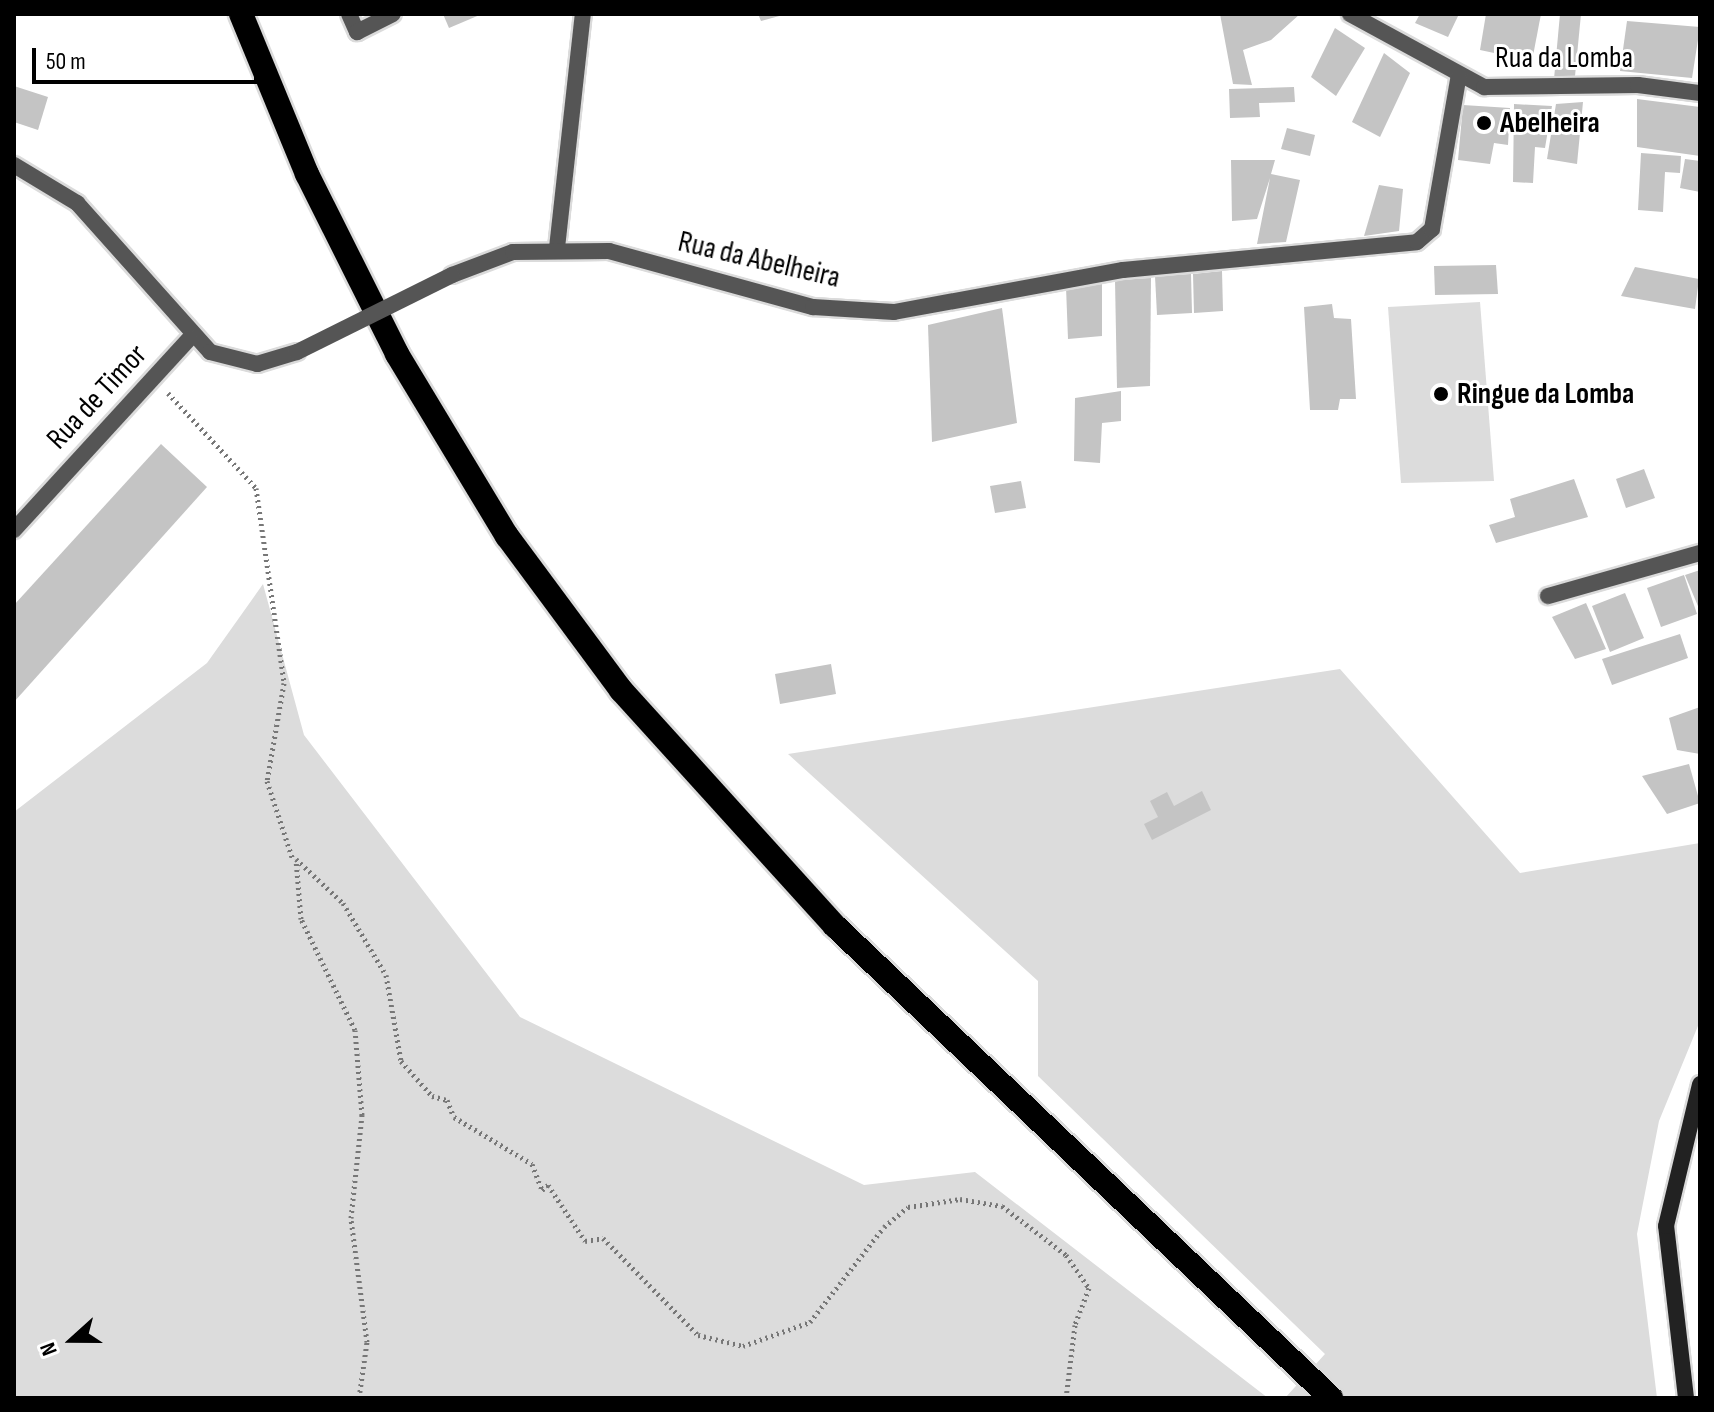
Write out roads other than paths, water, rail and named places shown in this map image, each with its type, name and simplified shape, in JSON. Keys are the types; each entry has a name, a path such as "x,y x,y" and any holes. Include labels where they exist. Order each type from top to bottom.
{"highway":[{"path":"241,14 307,174 397,354 507,536 621,690 835,926 1331,1398"}],"main road":[{"path":"1686,1398 1666,1226 1700,1084"}],"street":[{"path":"349,14 357,32 393,14"},
{"path":"557,248 583,14"},
{"name":"Rua da Lomba","path":"1350,14 1484,87 1531,91 1638,85 1700,93"},
{"name":"Rua da Abelheira","path":"14,165 77,203 190,338 232,362 297,352 452,275 513,252 557,248 609,251 813,307 894,312 1123,270 1417,242 1432,229 1459,75"},
{"name":"Rua de Timor","path":"14,530 190,338"},
{"path":"1548,596 1700,553"}],"place":[{"name":"Abelheira","path":"1484,123"},
{"name":"Ringue da Lomba","path":"1441,394"}]}
